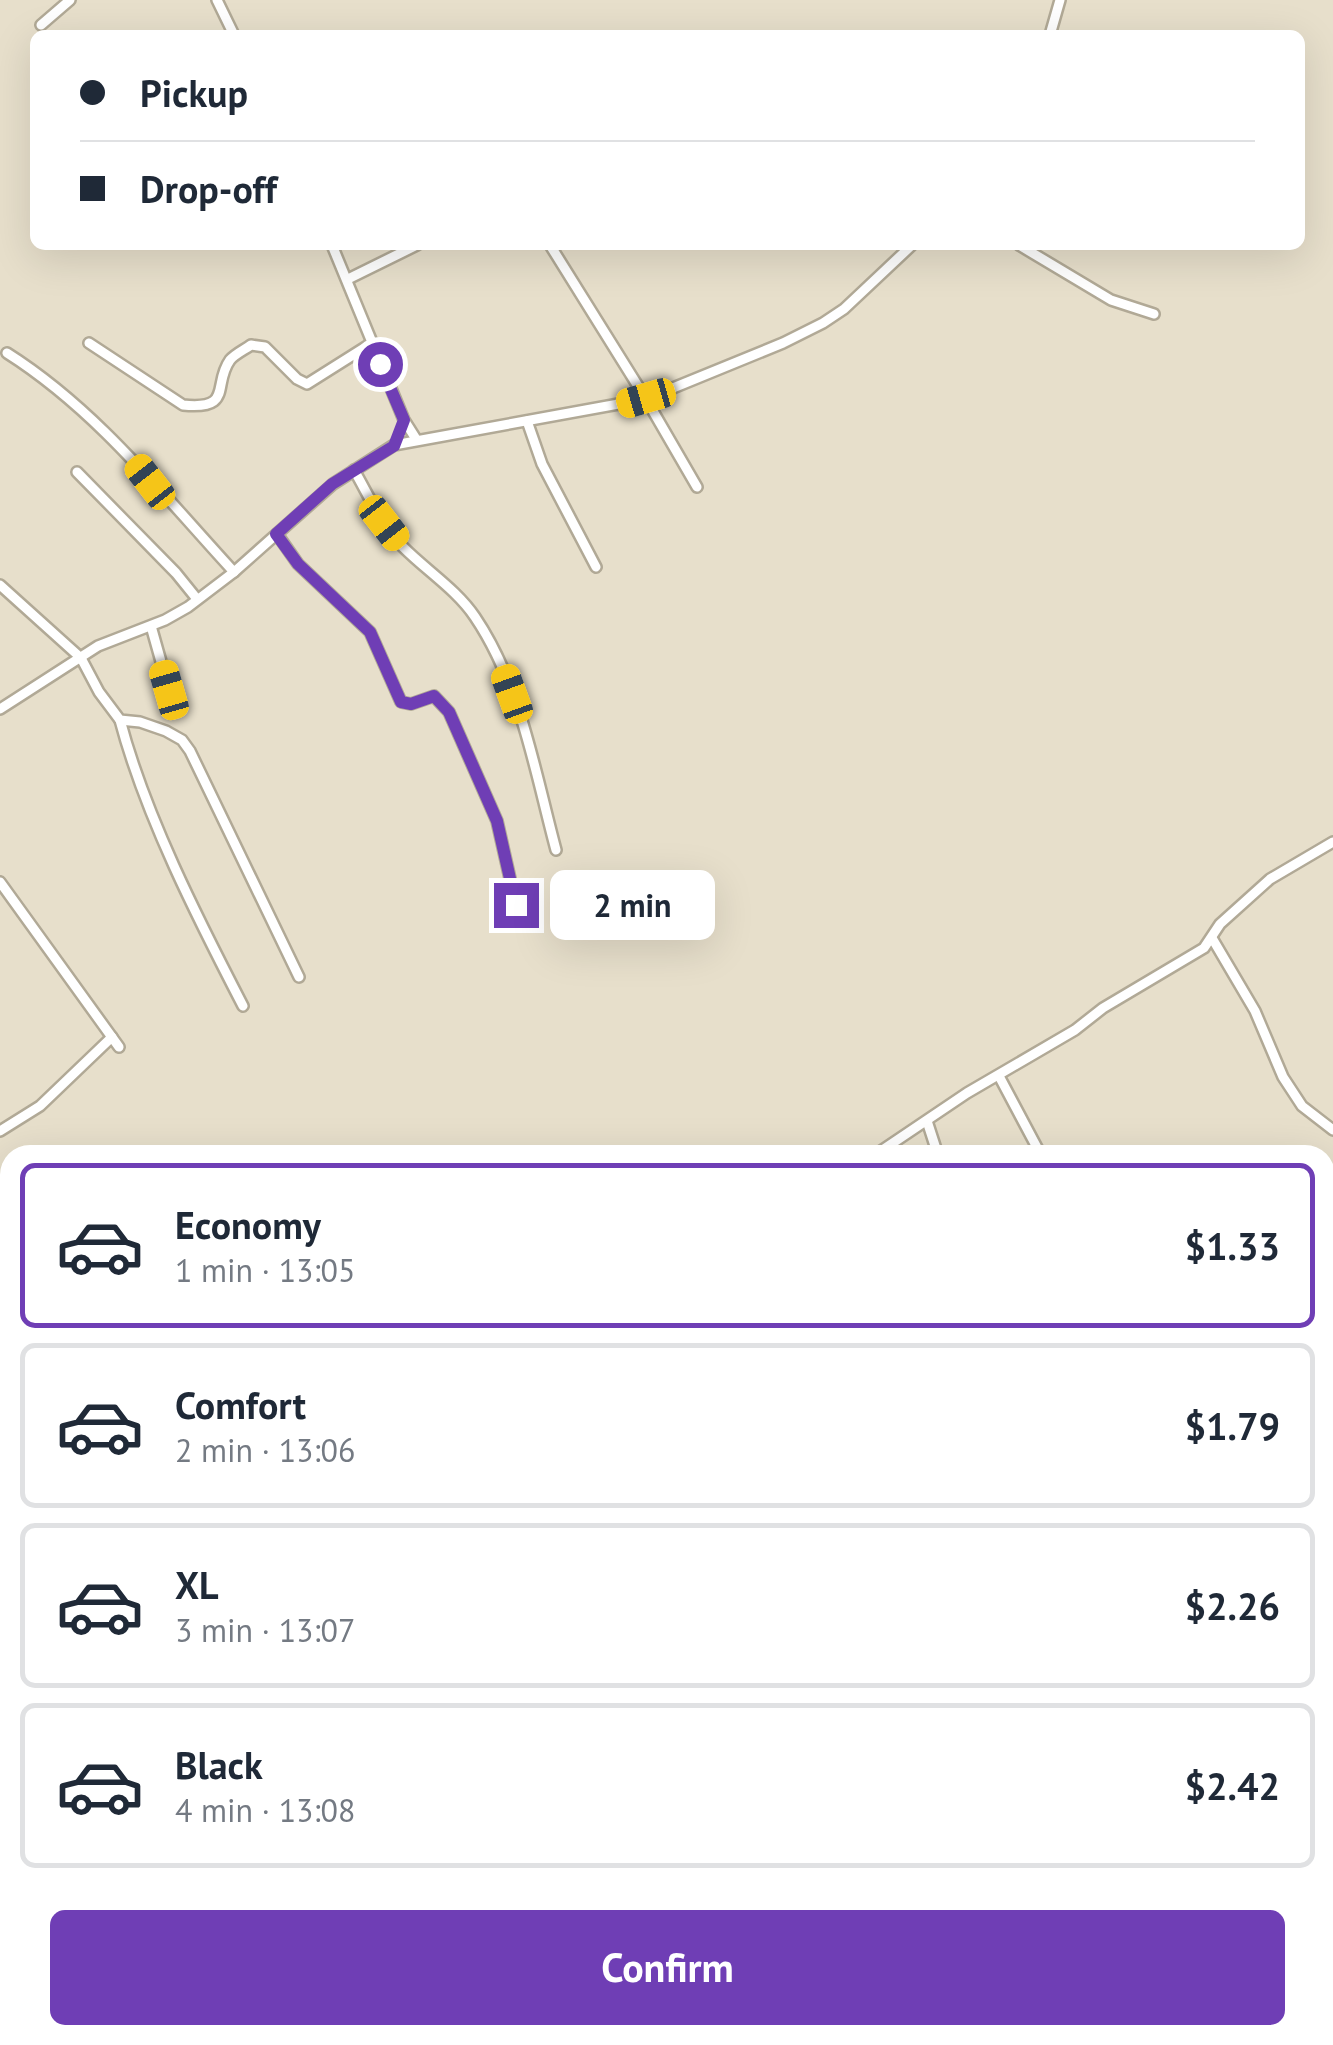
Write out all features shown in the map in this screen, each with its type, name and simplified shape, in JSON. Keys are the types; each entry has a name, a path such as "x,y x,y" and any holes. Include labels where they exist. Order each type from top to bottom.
{"street":[{"path":"41,26 70,0"},
{"path":"217,0 232,30"},
{"path":"1051,30 1056,2"},
{"path":"334,250 404,420 416,439"},
{"path":"348,279 407,250"},
{"path":"553,250 697,488"},
{"path":"0,709 114,637 151,626 197,600 332,484 394,446 646,398 783,344 823,323 844,309 907,250"},
{"path":"1028,250 1110,300 1154,314"},
{"path":"89,343 183,405 199,407 211,404 219,394 228,364 251,345 265,346 306,384 372,343"},
{"path":"7,353 68,397 124,450 234,572"},
{"path":"394,446 404,420"},
{"path":"527,421 550,480 596,566"},
{"path":"354,470 401,545 472,612 487,636 523,724 556,850"},
{"path":"77,472 197,600"},
{"path":"276,534 298,564 370,632 401,702 411,704 434,696 449,712 497,821 516,905"},
{"path":"0,585 81,658 120,720 130,758 199,920 243,1006"},
{"path":"151,626 169,690"},
{"path":"120,720 166,731 182,740 190,751 298,977"},
{"path":"890,1145 1075,1030 1103,1008 1184,962 1204,948 1228,916 1270,879 1333,842"},
{"path":"0,882 119,1047"},
{"path":"1212,938 1255,1011 1283,1077 1302,1106 1333,1130"},
{"path":"0,1131 40,1106 112,1037"},
{"path":"999,1076 1036,1145"},
{"path":"926,1121 934,1145"}],"route":[{"path":"380,364 404,420 394,446 332,484 276,534 298,564 370,632 401,702 411,704 434,696 445,705 497,821 516,905"}]}
